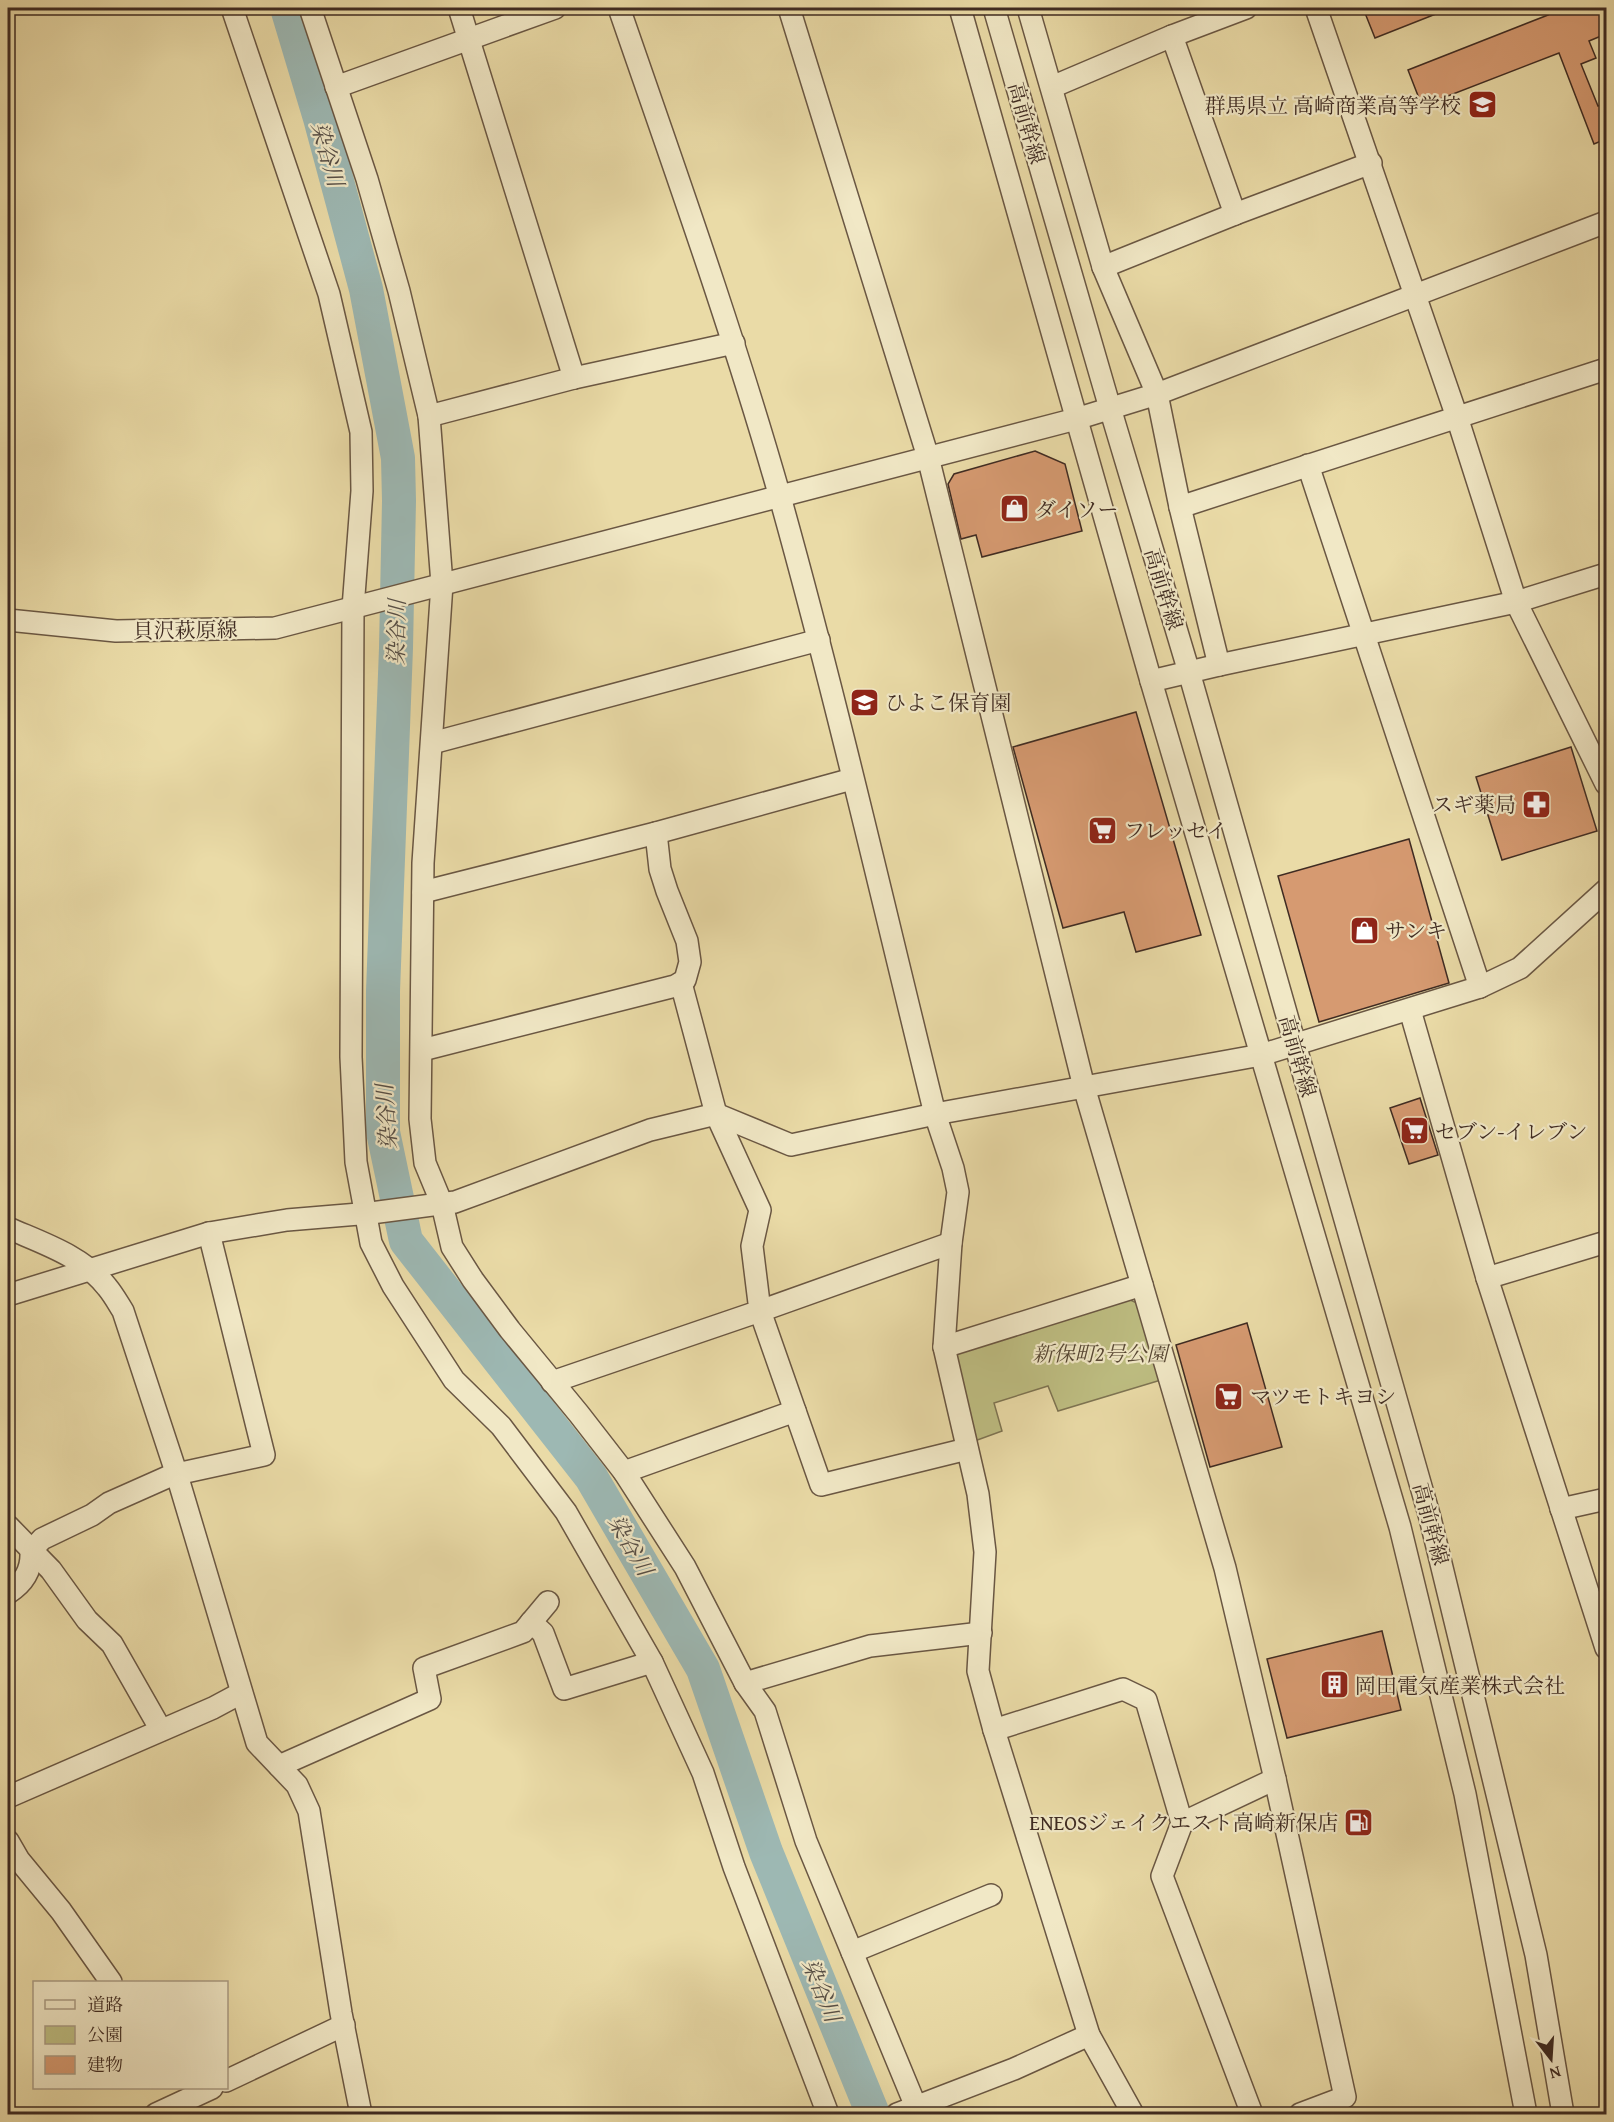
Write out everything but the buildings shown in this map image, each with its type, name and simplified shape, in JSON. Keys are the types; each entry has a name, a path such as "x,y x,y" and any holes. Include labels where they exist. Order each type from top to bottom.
{"street":[{"path":"232,8 329,294 361,432 362,491 357,607 351,1056 356,1162 370,1243 415,1322 454,1380 501,1426 566,1512 652,1662 703,1773 734,1867 828,2115"},
{"path":"310,8 367,179 396,280 429,416 438,585 432,743 423,863 420,1119 425,1163 442,1204 452,1246 473,1280 504,1322 624,1472 685,1567 745,1683 765,1711 806,1841 852,1952 910,2112 1089,2035"},
{"path":"459,8 574,378"},
{"path":"336,87 555,8"},
{"path":"620,8 734,343 780,496 819,640 935,1114 953,1168 958,1192 951,1243 944,1347 978,1494 985,1552 978,1671 994,1730 1089,2035 1132,2115"},
{"path":"789,8 928,457 1084,1087 1225,1568 1275,1779 1345,2097 1300,2115"},
{"name":"高前幹線","path":"960,8 1151,681 1400,1527 1465,1794 1526,2115"},
{"name":"高前幹線","path":"994,8 1189,672 1430,1518 1536,1955 1563,2115"},
{"path":"1028,8 1103,267 1157,394 1180,507 1220,665"},
{"path":"1052,87 1172,36 1207,15 1246,8"},
{"path":"1316,8 1457,417 1516,602 1606,784"},
{"path":"1172,36 1235,214"},
{"path":"1103,267 1235,214 1371,164"},
{"name":"貝沢萩原線","path":"8,620 116,630 275,628 1076,419 1157,394 1606,222"},
{"path":"429,416 574,378 734,343"},
{"path":"1180,507 1606,369"},
{"path":"1308,465 1480,987"},
{"path":"1151,681 1516,602 1606,574"},
{"path":"432,743 819,640"},
{"path":"423,892 656,833 852,779"},
{"path":"422,1050 675,986 685,980 690,962 687,941 663,880 656,833"},
{"path":"8,1295 209,1233 287,1220 455,1202 650,1130 716,1114 791,1145 935,1114 1261,1055 1480,987 1520,968 1606,891"},
{"path":"681,982 716,1114 760,1210 752,1246 760,1311 821,1485 968,1449"},
{"path":"1410,1010 1486,1278 1606,1648"},
{"path":"8,1228 56,1248 89,1269 107,1287 123,1311 177,1475 257,1743 297,1785 309,1811 361,2115"},
{"path":"30,1551 42,1539 92,1515 108,1503 177,1475 264,1455 209,1233"},
{"path":"1486,1278 1606,1242"},
{"path":"552,1382 951,1243"},
{"path":"944,1347 1143,1285"},
{"path":"624,1472 795,1411"},
{"path":"1561,1509 1606,1498"},
{"path":"8,1526 51,1570 87,1620 111,1644 161,1730"},
{"path":"8,1593 24,1580 32,1564 30,1551"},
{"path":"279,1766 430,1699 424,1668 523,1632 548,1602"},
{"path":"531,1622 543,1633 564,1689 652,1662"},
{"path":"745,1683 870,1646 981,1633"},
{"path":"994,1730 1123,1689 1146,1700 1182,1823 1162,1876 1252,2115"},
{"path":"8,1797 213,1708 242,1693"},
{"path":"1182,1823 1275,1779"},
{"path":"8,1842 19,1860 61,1911 110,1981"},
{"path":"852,1952 991,1896"},
{"path":"228,2079 344,2025"},
{"path":"168,2106 210,2089"}],"green space":[{"name":"新保町2号公園","path":"1128,1299 1137,1303 1161,1380 1058,1411 1048,1386 994,1403 1002,1431 972,1442 953,1354"}],"waterway":[{"name":"染谷川","path":"287,8 320,118 366,289 398,458 396,648 383,991 383,1132 406,1241 591,1477 703,1669 766,1852 873,2114"}],"place":[{"name":"群馬県立 高崎商業高等学校","path":"1482,105"},
{"name":"ダイソー","path":"1014,509"},
{"name":"ひよこ保育園","path":"864,702"},
{"name":"スギ薬局","path":"1537,804"},
{"name":"フレッセイ","path":"1103,830"},
{"name":"サンキ","path":"1364,930"},
{"name":"セブン-イレブン","path":"1414,1131"},
{"name":"マツモトキヨシ","path":"1229,1396"},
{"name":"岡田電気産業株式会社","path":"1334,1685"},
{"name":"ENEOSジェイクエスト高崎新保店","path":"1359,1822"}]}
